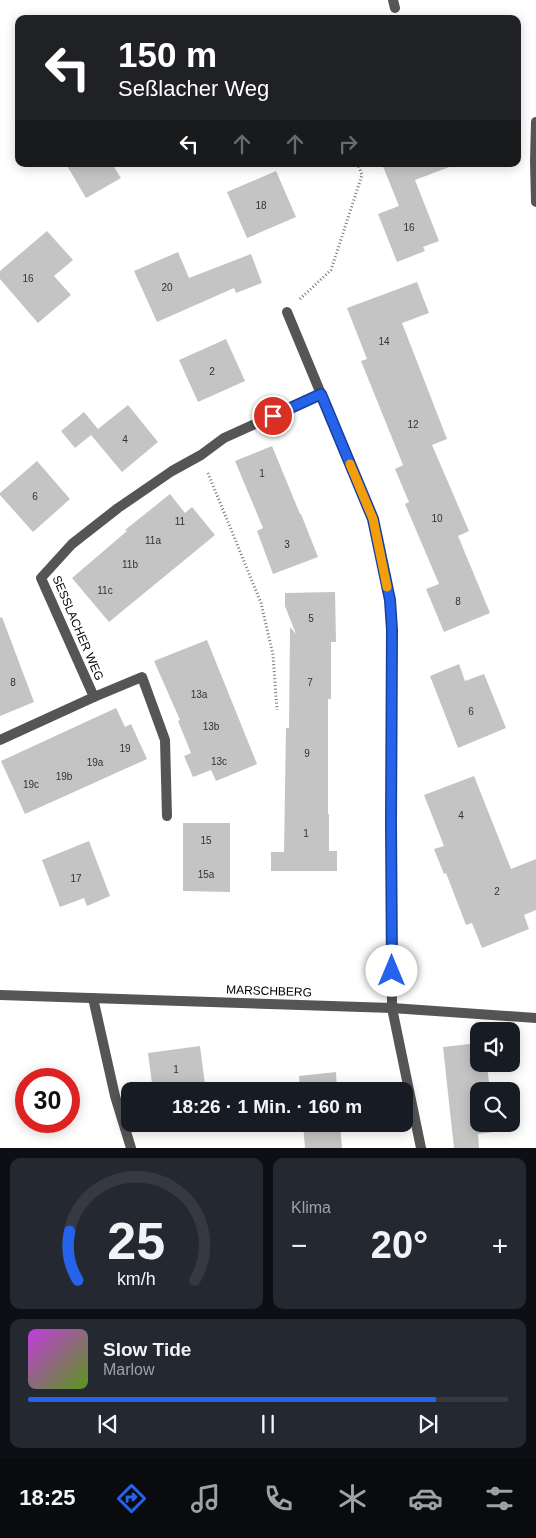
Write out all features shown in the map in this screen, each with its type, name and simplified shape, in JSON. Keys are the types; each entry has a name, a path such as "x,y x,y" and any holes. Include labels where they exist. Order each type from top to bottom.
{"street":[{"path":"536,122 536,202"},
{"path":"287,312 373,519 390,600 392,630 392,1008 421,1148"},
{"name":"SESSLACHER WEG","path":"0,740 94,698 41,578 72,544 118,508 172,471 201,455 224,438 321,394"},
{"path":"94,698 142,677 165,740 167,816"},
{"name":"MARSCHBERG","path":"0,994 392,1008 536,1018"},
{"path":"93,998 115,1096 130,1148"}],"path":[{"path":"287,312 331,270 362,175 359,167"},
{"path":"201,455 261,603 273,655 277,710"}],"building":[{"path":"68,167 114,167 121,178 86,198"},
{"path":"383,167 449,167 415,180 439,241 423,247 425,251 397,262 378,214 399,206"},
{"path":"276,171 296,217 247,238 227,192"},
{"path":"47,231 73,260 54,276 71,295 38,323 0,279 0,271"},
{"path":"178,252 189,278 251,254 262,283 236,293 234,288 157,322 134,271"},
{"path":"417,282 429,313 402,323 447,439 432,445 469,531 458,536 490,613 444,632 426,589 439,584 405,504 409,502 395,469 403,465 361,361 367,359 347,308"},
{"path":"226,339 245,381 198,402 179,360"},
{"path":"128,405 158,442 122,472 91,435 75,448 61,431 84,412 98,429"},
{"path":"272,446 318,557 273,574 257,531 263,528 235,461"},
{"path":"37,461 70,499 33,532 0,493"},
{"path":"170,494 185,513 192,507 215,535 109,622 72,578 127,531 125,530"},
{"path":"335,592 336,642 331,642 331,699 328,699 328,814 329,851 337,851 337,871 271,871 271,852 284,852 286,728 289,728 290,627 296,634 285,606 285,593"},
{"path":"2,617 34,702 0,716 0,618"},
{"path":"207,640 257,764 216,781 211,770 193,777 184,756 191,753 178,721 180,720 154,661"},
{"path":"459,664 465,681 484,674 506,728 458,748 430,676"},
{"path":"116,708 125,727 131,724 147,759 25,814 1,761"},
{"path":"474,776 511,869 536,859 536,910 524,915 529,929 482,948 472,923 466,925 446,873 444,874 434,849 444,846 424,795"},
{"path":"183,823 230,823 230,892 183,891"},
{"path":"89,841 110,896 87,906 84,898 60,907 42,860"},
{"path":"470,1044 470,1072 488,1072 489,1082 470,1082 470,1132 494,1132 478,1134 479,1148 454,1148 443,1047"},
{"path":"200,1046 205,1082 152,1082 148,1053"},
{"path":"336,1072 337,1082 299,1082 299,1076"},
{"path":"304,1132 341,1132 342,1148 305,1148"}],"slow traffic":[{"path":"350,464 373,519 387,587"}],"route":[{"path":"273,416 321,394 373,519 390,600 392,630 392,971"}]}
